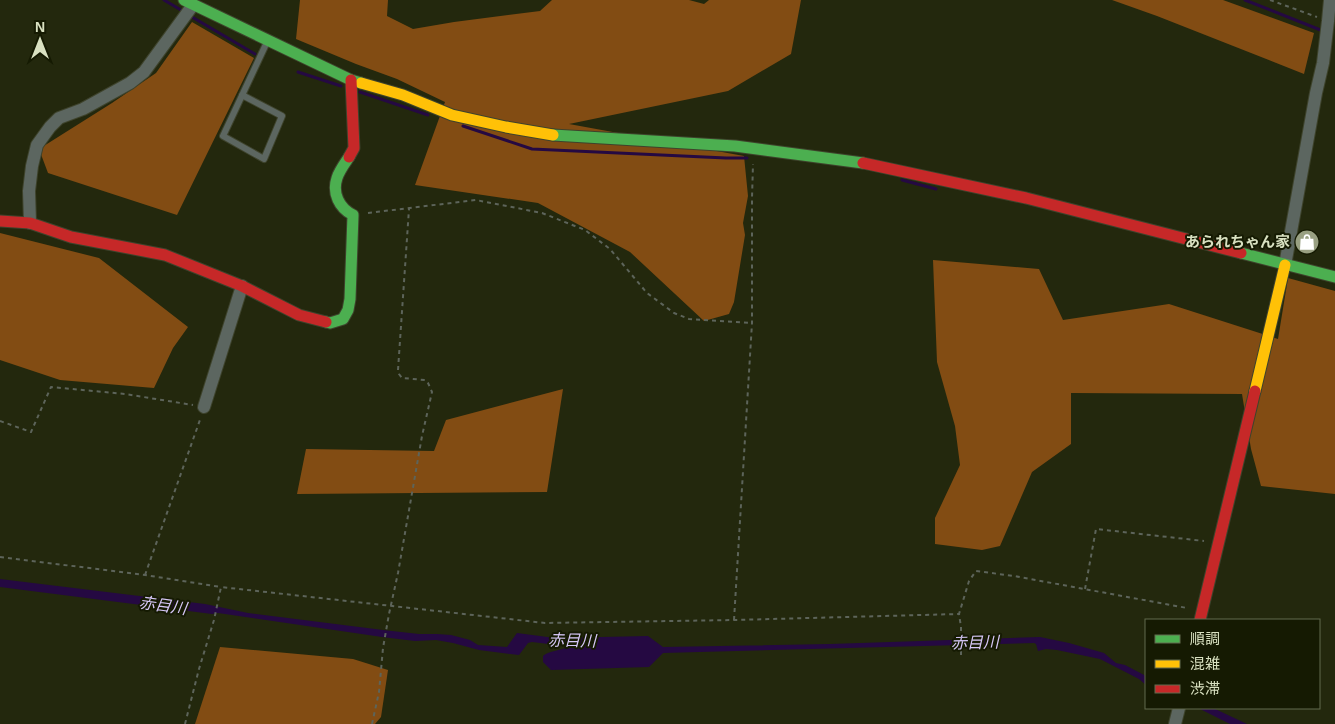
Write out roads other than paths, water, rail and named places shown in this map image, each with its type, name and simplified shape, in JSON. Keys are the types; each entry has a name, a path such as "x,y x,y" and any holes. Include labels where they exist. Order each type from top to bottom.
{"street":[{"path":"1202,616 1285,265 1323,63 1330,0"},
{"path":"30,223 29,191 37,145 59,118 83,109 130,83 144,72 188,2 351,80 403,95 452,115 558,136 754,149 864,163 1026,198 1335,278"},
{"path":"0,221 30,223 71,237 165,255 242,286 299,315 324,322 344,319 350,299 353,215 345,211 341,206 335,192 337,178 354,148 351,80"},
{"path":"204,407 242,286"}],"lane":[{"path":"242,95 282,116 264,159 223,136 242,95 268,41"}],"water":[{"name":"赤目川","path":"0,579 205,604 248,613 383,630 451,635 470,640 478,645 507,647 517,633 555,638 648,636 663,647 1040,637 1104,653 1116,663 1125,665 1145,675 1145,684 1139,679 1100,659 1057,650 1046,649 1038,651 1034,643 663,653 649,667 551,670 543,662 543,656 565,648 565,646 532,642 528,643 519,655 479,650 436,640 415,641 382,637 218,613 212,614 0,587"},
{"path":"1200,709 1215,709 1247,724 1230,724"}],"waterway":[{"path":"164,0 181,10"},
{"path":"1245,0 1323,31"},
{"path":"192,17 255,54"},
{"path":"298,72 341,86"},
{"path":"360,92 428,115"},
{"path":"463,126 532,149 747,158"},
{"path":"902,180 936,189"}],"place":[{"name":"あられちゃん家","path":"1307,242"}]}
